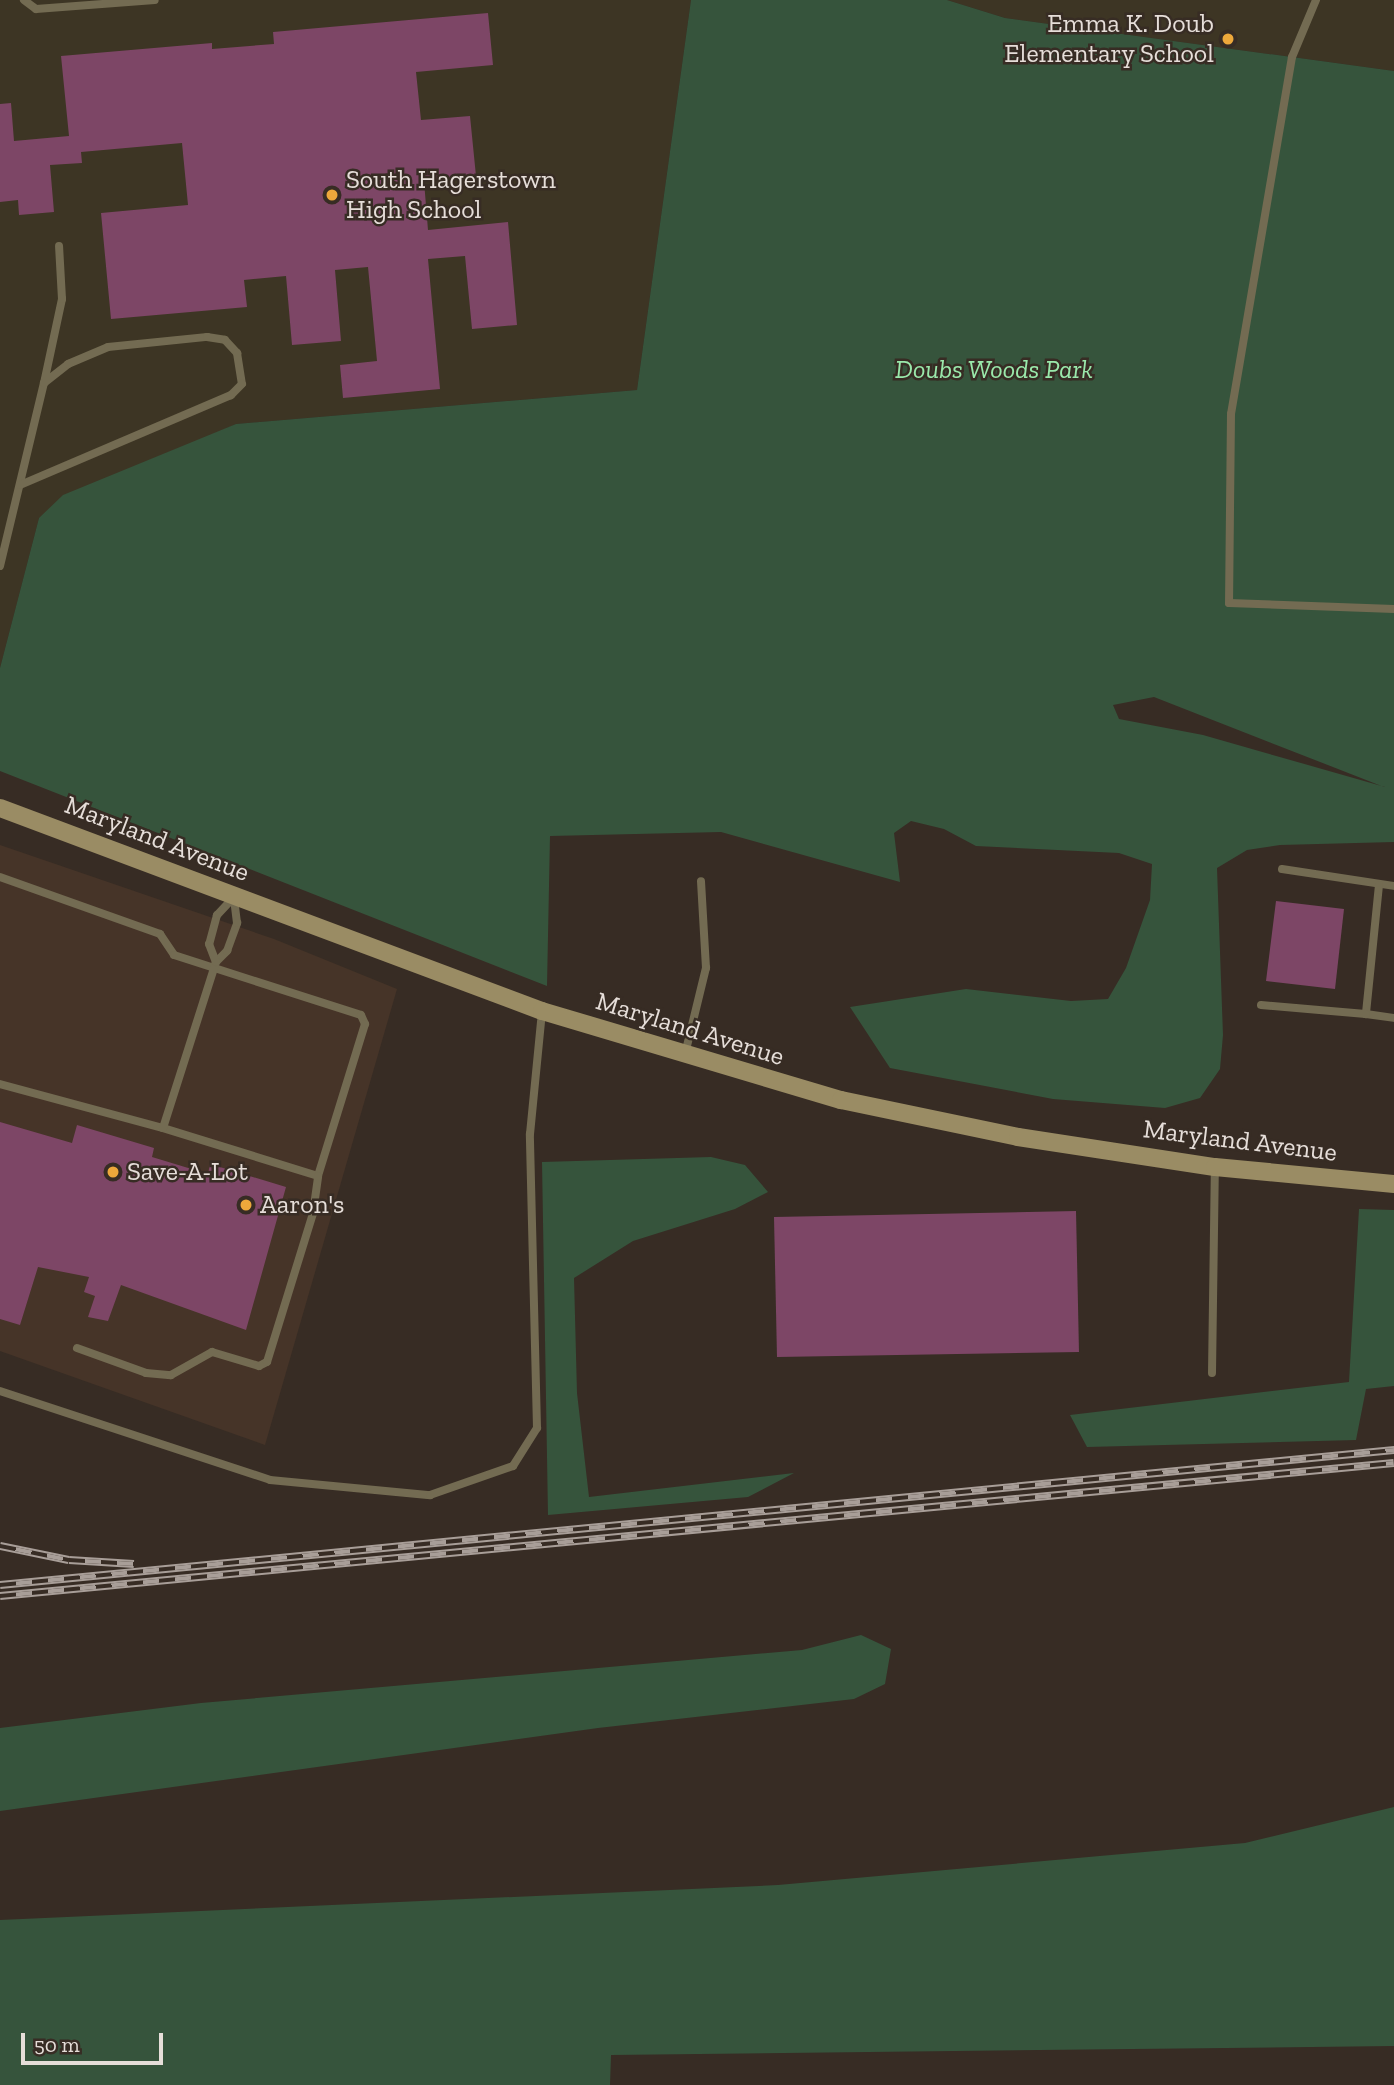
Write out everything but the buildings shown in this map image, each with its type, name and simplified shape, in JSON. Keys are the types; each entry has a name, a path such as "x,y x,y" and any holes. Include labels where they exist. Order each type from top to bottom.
{"main road":[{"name":"Maryland Avenue","path":"0,808 542,1012 684,1057 841,1100 1018,1138 1215,1167 1393,1180"}],"lane":[{"path":"24,0 36,9 155,0"},
{"path":"1317,0 1287,83 1231,414 1229,603 1394,609"},
{"path":"0,566 62,299 59,246"},
{"path":"20,485 213,405 242,384 244,369 225,341 207,337 108,348 68,364 44,383"},
{"path":"1282,869 1394,886"},
{"path":"0,877 160,934 174,955 214,965 361,1015 365,1024 318,1176 313,1213 267,1362 259,1366 212,1352 171,1375 146,1373 77,1348"},
{"path":"684,1057 706,968 701,881"},
{"path":"1366,1014 1379,885"},
{"path":"214,965 209,944 217,915 234,897"},
{"path":"163,1128 214,965 227,951 237,923 234,897"},
{"path":"1261,1005 1394,1018"},
{"path":"0,1391 270,1480 430,1495 513,1466 537,1428 530,1134 542,1012"},
{"path":"0,1084 163,1128 318,1176"},
{"path":"1212,1373 1215,1167"}],"shaded area":[{"name":"South Hagerstown High School","path":"0,0 691,0 637,390 236,424 39,518 0,668"},
{"name":"Emma K. Doub Elementary School","path":"947,0 1394,0 1394,71 1005,18"},
{"path":"0,845 274,939 397,989 265,1445 0,1351"}],"green space":[{"name":"Doubs Woods Park","path":"691,0 947,0 1005,18 1394,71 1394,842 1280,845 1247,850 1217,868 1223,1035 1220,1069 1200,1098 1165,1108 1053,1099 890,1068 850,1007 966,989 1071,1001 1108,999 1126,968 1150,900 1152,864 1119,853 976,846 944,829 911,821 894,833 900,882 721,832 550,836 547,986 0,771 0,668 39,518 63,495 236,424 637,390","holes":["1154,697 1381,786 1203,735 1119,719 1113,705"]},
{"path":"711,1157 745,1165 768,1192 735,1209 633,1241 574,1278 577,1393 589,1497 794,1473 748,1497 548,1515 542,1162"},
{"path":"1359,1209 1394,1210 1394,1386 1366,1389 1356,1440 1087,1447 1070,1415 1349,1382"},
{"path":"861,1635 891,1649 885,1684 854,1699 598,1728 0,1811 0,1728 201,1703 802,1650"},
{"path":"1394,1807 1394,2046 611,2055 610,2085 0,2085 0,1920 778,1885 1245,1843"}],"railway":[{"path":"0,1585 1394,1450"},
{"path":"0,1596 1394,1463"},
{"path":"0,1546 69,1560 134,1564"}],"place":[{"name":"Emma K. Doub Elementary School","path":"1228,39"},
{"name":"South Hagerstown High School","path":"332,195"},
{"name":"Save-A-Lot","path":"113,1172"},
{"name":"Aaron's","path":"246,1205"}]}
